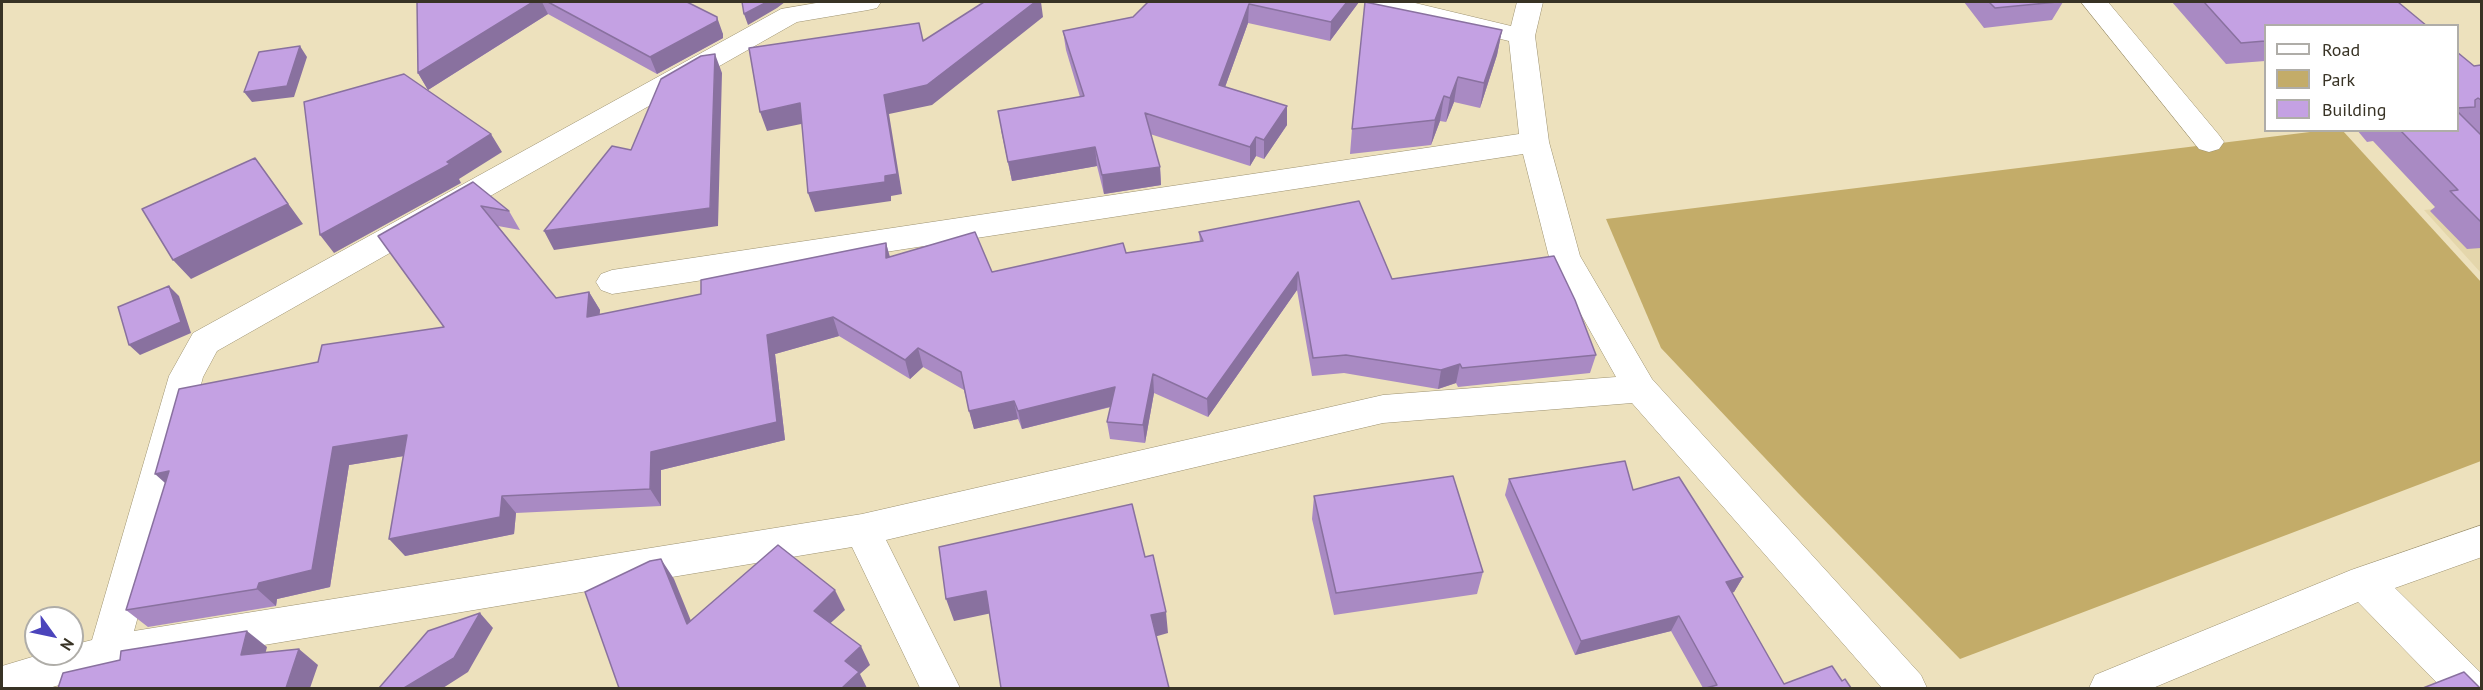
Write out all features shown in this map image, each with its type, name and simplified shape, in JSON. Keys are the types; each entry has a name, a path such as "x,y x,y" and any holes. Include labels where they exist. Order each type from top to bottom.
{"street":[{"path":"762,2 790,15"},
{"path":"108,653 186,376 205,342 790,15 868,2"},
{"path":"1380,2 1522,36"},
{"path":"1530,2 1522,36 1534,142 1565,257 1640,388 1907,688"},
{"path":"2094,2 2209,142"},
{"path":"612,282 1534,142"},
{"path":"2,684 68,676 108,653 862,530 1383,409 1640,388"},
{"path":"862,530 940,688"},
{"path":"2109,688 2364,582 2481,541"},
{"path":"2364,582 2468,688"}],"shaded area":[{"path":"2481,204 2481,273 2424,210"}],"green space":[{"path":"2310,132 2344,132 2481,282 2481,461 1960,659 1661,348 1606,219"}],"building":[{"path":"417,2 533,2 418,73"},
{"path":"548,2 687,2 717,17 717,21 650,57"},
{"path":"742,2 767,2 744,14"},
{"path":"984,2 1035,2 927,85 884,95 897,174 885,176 885,182 808,193 800,103 760,112 749,48 919,23 923,41"},
{"path":"1148,2 1347,2 1331,22 1249,4 1219,85 1287,106 1264,140 1256,137 1250,147 1145,113 1160,167 1102,175 1095,147 1008,162 998,111 1084,96 1063,31 1133,17"},
{"path":"1365,2 1502,30 1484,83 1458,77 1450,98 1444,96 1435,120 1352,129"},
{"path":"1989,2 2057,2 1995,8"},
{"path":"2204,2 2398,2 2425,24 2264,24 2264,41 2241,43"},
{"path":"300,46 287,86 244,92 259,52"},
{"path":"715,54 710,208 544,231 612,146 631,150 661,79 701,56"},
{"path":"2459,54 2474,66 2481,65 2481,100 2478,98 2475,100 2475,107 2459,108"},
{"path":"404,74 491,134 447,162 450,164 320,235 304,102"},
{"path":"2459,113 2481,135 2481,222 2450,191 2458,190 2402,132 2459,132"},
{"path":"255,158 288,204 173,260 142,209"},
{"path":"473,182 509,211 481,206 556,298 589,292 587,317 701,294 701,280 886,243 886,258 975,232 992,272 1123,243 1126,253 1203,241 1199,232 1359,201 1392,279 1554,256 1575,300 1596,355 1462,368 1460,364 1441,370 1346,355 1313,358 1298,272 1207,399 1153,374 1143,425 1107,422 1115,387 1018,411 1014,401 969,411 961,372 918,348 905,360 833,317 767,335 777,422 651,452 650,489 502,496 500,517 389,539 407,435 333,447 312,570 259,583 257,589 126,610 169,471 155,474 179,389 318,362 322,345 444,327 378,236"},
{"path":"169,286 181,322 129,345 118,307"},
{"path":"1625,461 1633,490 1679,477 1743,577 1726,582 1784,684 1832,666 1842,681 1845,679 1851,688 1706,688 1717,685 1679,616 1581,641 1509,479"},
{"path":"1453,476 1483,572 1336,593 1314,496"},
{"path":"1132,504 1145,557 1153,555 1166,612 1151,615 1169,688 1001,688 986,591 946,599 939,547"},
{"path":"778,545 835,590 814,611 861,646 845,661 859,672 842,688 619,688 585,592 650,561 661,559 687,624"},
{"path":"480,613 454,658 404,688 379,688 428,631"},
{"path":"247,631 241,655 299,649 286,688 58,688 63,673 120,660 121,651"},
{"path":"2464,672 2480,688 2423,688"}]}
